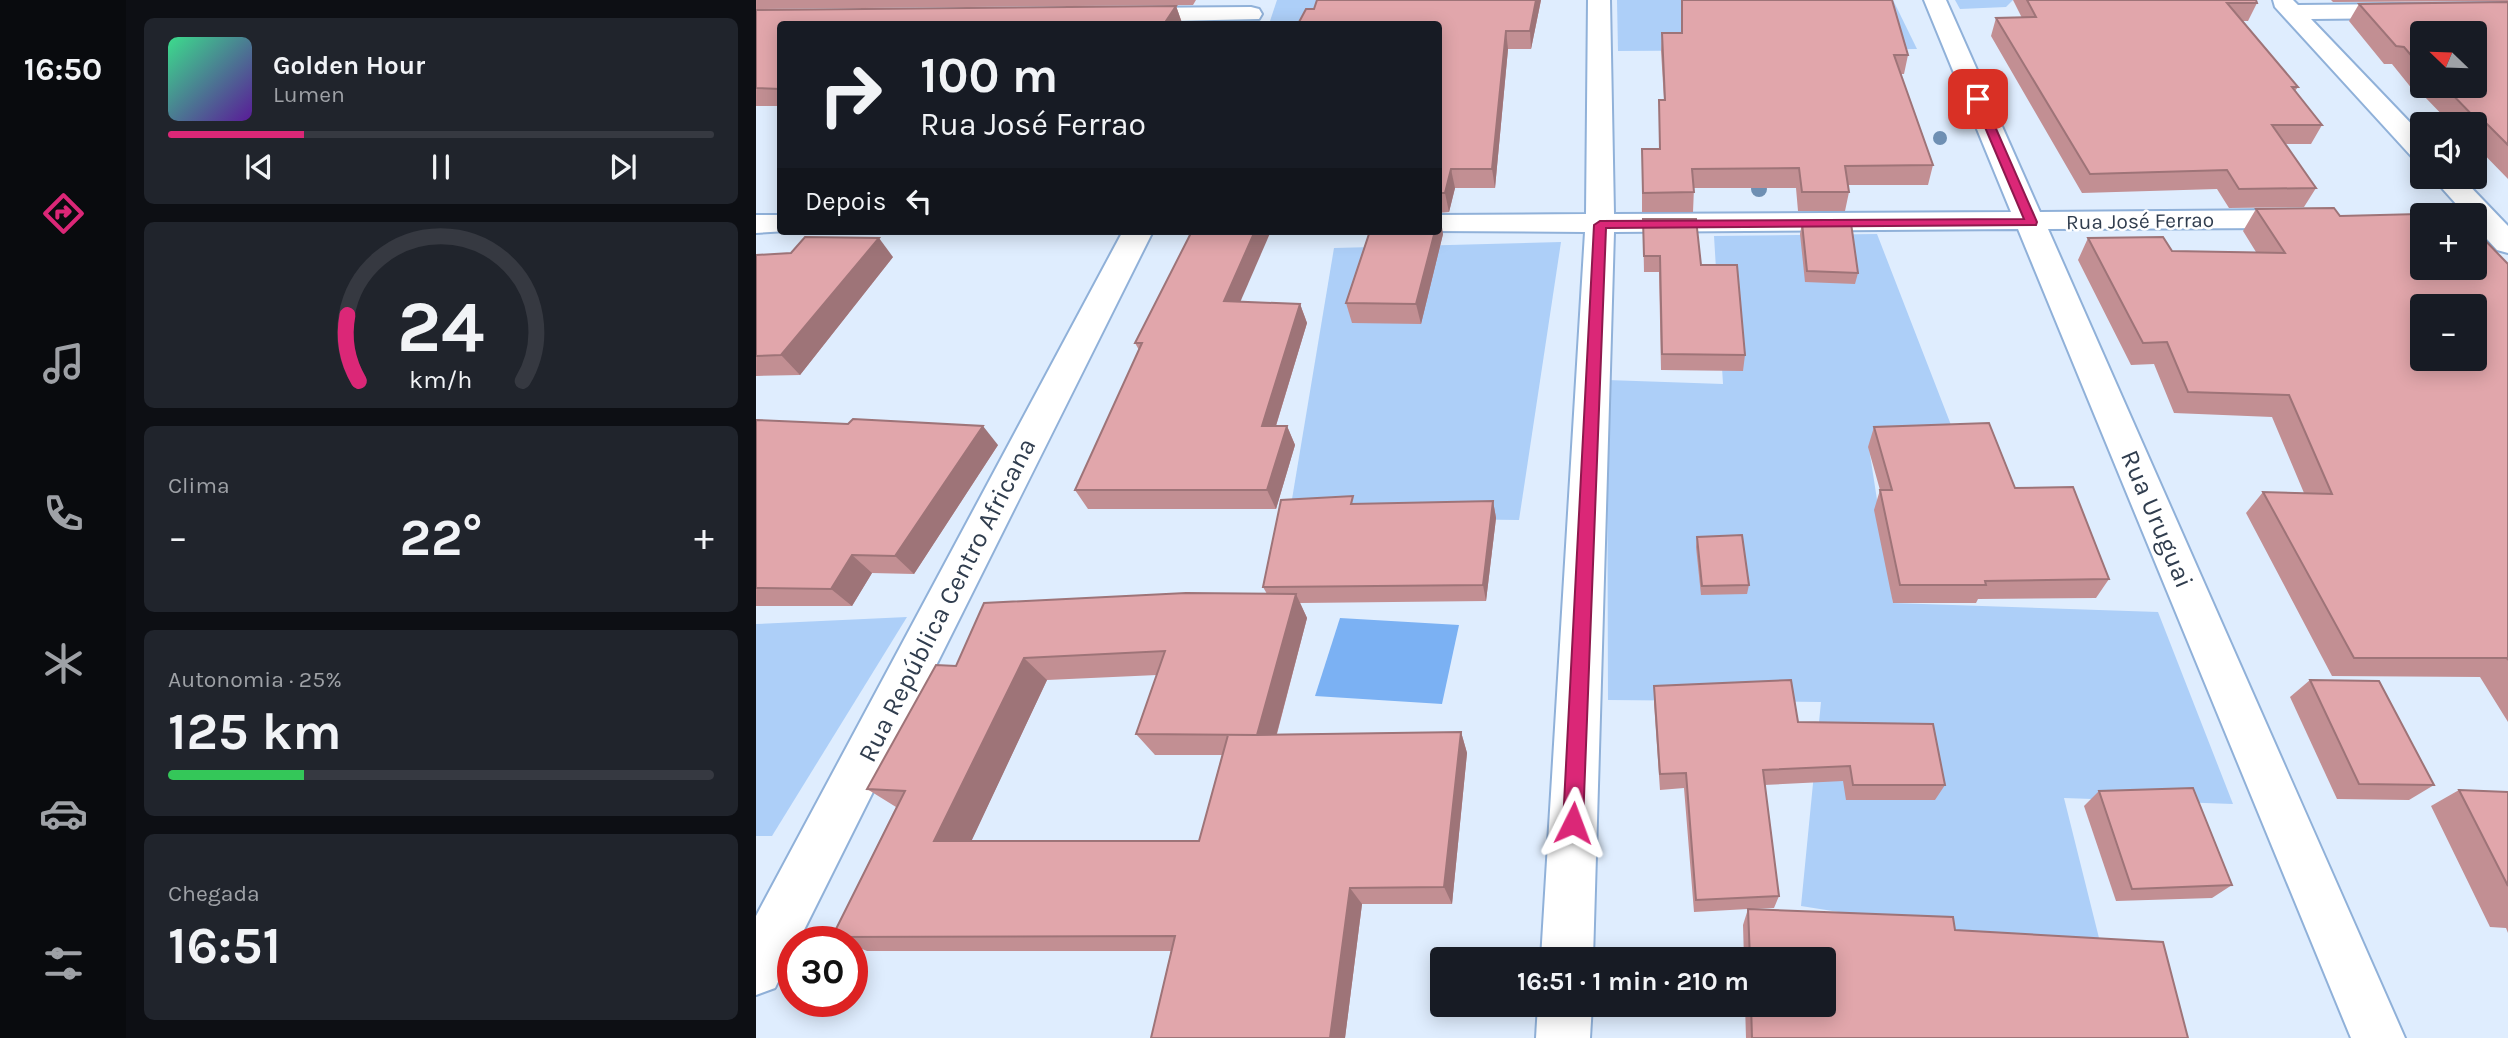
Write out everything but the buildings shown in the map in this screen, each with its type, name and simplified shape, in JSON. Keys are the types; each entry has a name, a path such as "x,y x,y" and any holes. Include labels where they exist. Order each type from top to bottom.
{"street":[{"path":"1568,947 1600,225 1599,0"},
{"name":"Rua Uruguai","path":"1936,0 2378,1038"},
{"path":"2288,6 2508,10"},
{"path":"2288,6 2410,138"},
{"path":"1100,16 1252,13"},
{"path":"2459,189 2488,216 2508,244"},
{"name":"Rua José Ferrao","path":"1442,224 2324,218"},
{"path":"756,224 777,224"},
{"name":"Rua República Centro Africana","path":"756,969 1136,235"},
{"path":"1563,1038 1564,1017"}],"shaded area":[{"path":"1277,0 1440,0 1432,21 1270,21"},
{"path":"1617,0 1893,0 1917,49 1618,51"},
{"path":"1955,0 2013,0 2006,7 1960,9"},
{"path":"1877,234 1958,443 1869,448 1893,603 2158,612 2233,804 2064,798 2103,954 1801,906 1821,702 1608,700 1607,380 1723,384 1714,236"},
{"path":"1561,242 1519,520 1289,517 1334,248"},
{"path":"907,617 772,836 756,836 756,624"},
{"path":"1340,618 1459,625 1442,704 1315,696"}],"route":[{"path":"1573,823 1600,225 2031,222 1978,99"}]}
